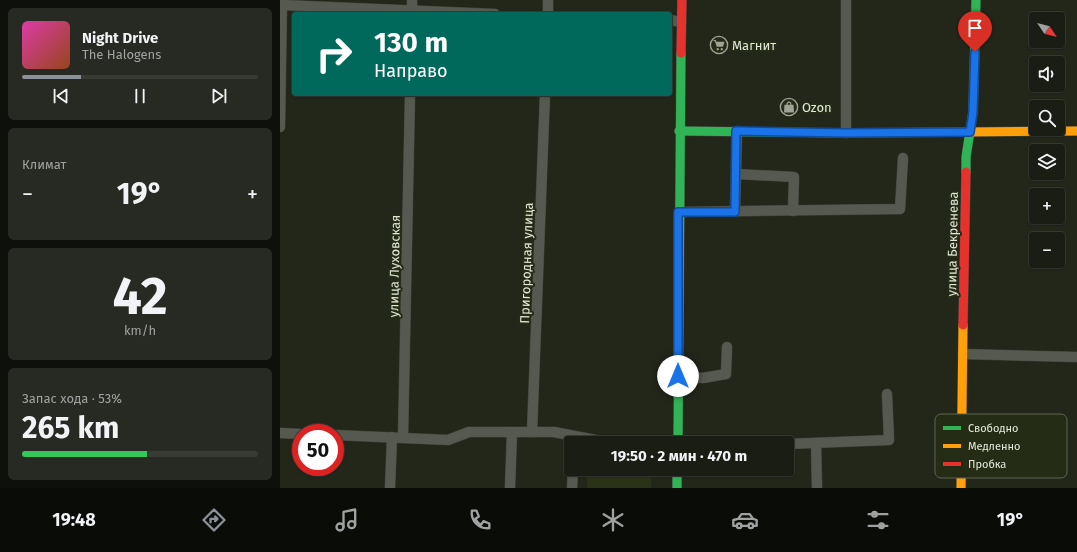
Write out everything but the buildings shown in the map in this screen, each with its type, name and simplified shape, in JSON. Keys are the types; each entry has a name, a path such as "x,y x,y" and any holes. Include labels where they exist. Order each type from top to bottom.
{"street":[{"path":"412,0 412,12"},
{"path":"548,0 548,12"},
{"path":"678,436 678,212 682,0"},
{"path":"846,0 846,133"},
{"name":"улица Бекренева","path":"962,414 966,157 973,112 976,0"},
{"path":"280,127 282,2 400,12"},
{"path":"672,20 681,22"},
{"name":"улица Луховская","path":"403,438 410,96"},
{"name":"Пригородная улица","path":"532,432 545,96"},
{"path":"679,131 846,133 1077,131"},
{"path":"735,212 736,131"},
{"path":"678,212 900,209 903,158"},
{"path":"736,174 794,177 793,211"},
{"path":"678,376 703,378 726,374 728,347"},
{"path":"963,354 1077,357"},
{"path":"794,444 889,440 887,394"},
{"path":"344,435 448,440 468,432 554,432 564,436"},
{"path":"510,488 512,432"},
{"path":"280,433 292,434"},
{"path":"390,488 392,437"},
{"path":"816,443 817,488"},
{"path":"572,488 573,476"},
{"path":"677,488 678,476"},
{"name":"улица Бекренева","path":"960,478 960,488"}],"shaded area":[{"path":"587,476 651,476 651,488 587,488"}],"traffic: fast":[{"path":"966,172 966,157 973,112 976,0"},
{"path":"678,436 681,53"},
{"path":"679,131 846,133 966,132"},
{"path":"677,476 677,488"}],"traffic: slow":[{"path":"966,132 1077,131"},
{"path":"962,414 963,325"},
{"path":"961,478 961,488"}],"traffic: jam":[{"path":"681,53 682,0"},
{"path":"963,325 966,172"}],"place":[{"name":"Магнит","path":"719,45"},
{"name":"Ozon","path":"789,107"}],"route":[{"path":"678,376 678,212 735,212 736,131 846,133 970,132 973,112 975,52"}]}
